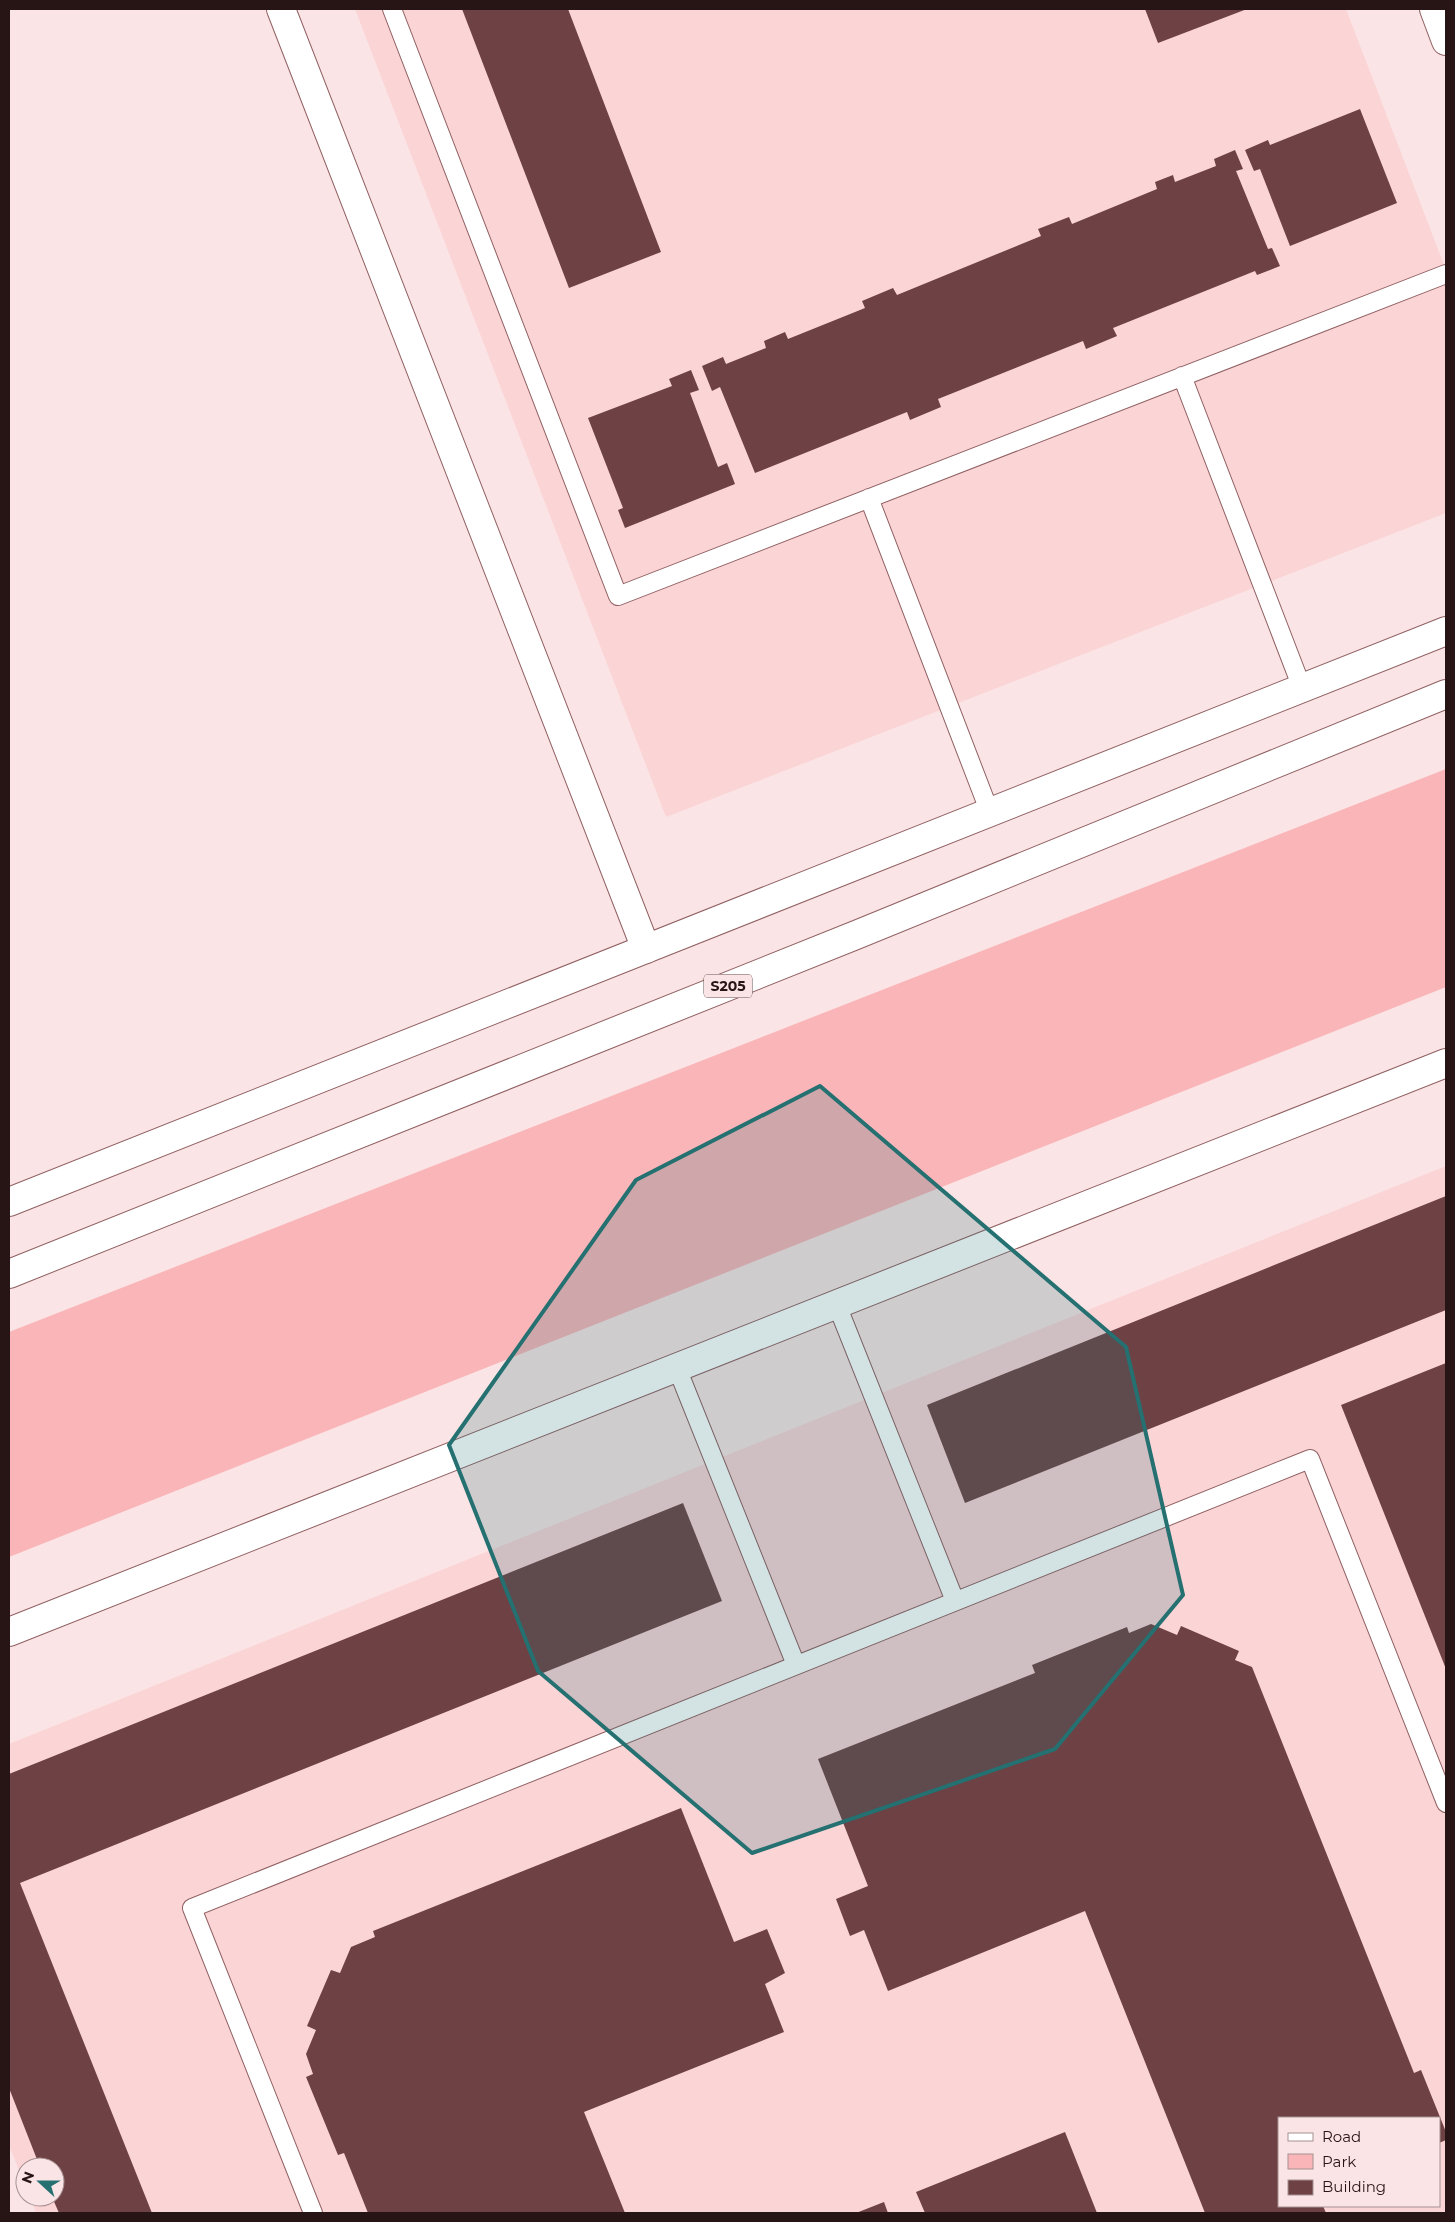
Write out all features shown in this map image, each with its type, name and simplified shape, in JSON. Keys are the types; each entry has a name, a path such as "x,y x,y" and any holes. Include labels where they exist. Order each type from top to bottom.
{"main road":[{"path":"280,9 646,949"},
{"path":"1434,9 1446,41"},
{"path":"9,1202 1446,631"},
{"name":"S205","path":"9,1274 846,939 1446,694"},
{"path":"9,1632 1446,1063"}],"lane":[{"path":"392,9 618,596 1446,274"},
{"path":"1182,376 1302,688"},
{"path":"869,498 990,813"},
{"path":"836,1305 955,1602"},
{"path":"677,1368 796,1665"},
{"path":"313,2213 192,1908 1310,1459 1446,1802"}],"highlighted area":[{"path":"820,1086 1126,1347 1183,1595 1055,1749 752,1853 538,1671 449,1445 636,1180"}],"shaded area":[{"path":"355,9 1346,9 1446,270 1446,513 666,817"},
{"path":"1446,1166 1446,2213 36,2213 34,2207 65,2207 65,2157 15,2157 15,2160 9,2145 9,1744"}],"green space":[{"path":"1446,769 1446,987 9,1557 9,1332"}],"building":[{"path":"462,9 568,9 661,252 569,288"},
{"path":"1145,9 1247,9 1158,43"},
{"path":"1360,109 1397,203 1290,246 1260,169 1254,171 1245,150 1268,140 1270,145"},
{"path":"1235,150 1243,169 1236,171 1268,249 1272,248 1280,266 1257,275 1255,271 1113,328 1117,336 1086,349 1083,341 938,399 941,407 910,420 907,412 755,473 720,387 712,391 702,366 723,357 726,364 766,348 764,341 785,332 788,339 865,308 862,301 893,288 897,295 1041,236 1038,229 1069,217 1072,224 1157,189 1155,182 1173,175 1175,182 1216,166 1214,159"},
{"path":"691,370 699,390 690,393 718,467 727,463 735,484 625,528 618,510 623,508 588,418 672,386 669,379"},
{"path":"1446,1196 1446,1310 965,1503 927,1405"},
{"path":"1446,1363 1446,1669 1341,1405"},
{"path":"683,1503 722,1601 20,1883 152,2213 59,2213 56,2207 65,2207 65,2157 36,2157 9,2088 9,1774"},
{"path":"1151,1624 1177,1635 1181,1626 1239,1651 1235,1660 1252,1667 1414,2073 1421,2070 1440,2117 1278,2117 1278,2207 1323,2207 1326,2213 1205,2213 1085,1911 888,1991 864,1930 850,1936 836,1899 868,1886 818,1759 1035,1673 1032,1665 1127,1627 1129,1633"},
{"path":"681,1808 734,1942 767,1929 785,1973 765,1984 784,2032 584,2112 625,2213 368,2213 344,2153 338,2155 306,2077 313,2074 306,2054 316,2030 307,2026 331,1970 340,1973 351,1947 375,1937 373,1931"},
{"path":"1440,2117 1446,2132 1446,2140 1440,2143"},
{"path":"1065,2132 1097,2213 925,2213 916,2192"},
{"path":"884,2202 888,2213 856,2213"}]}
